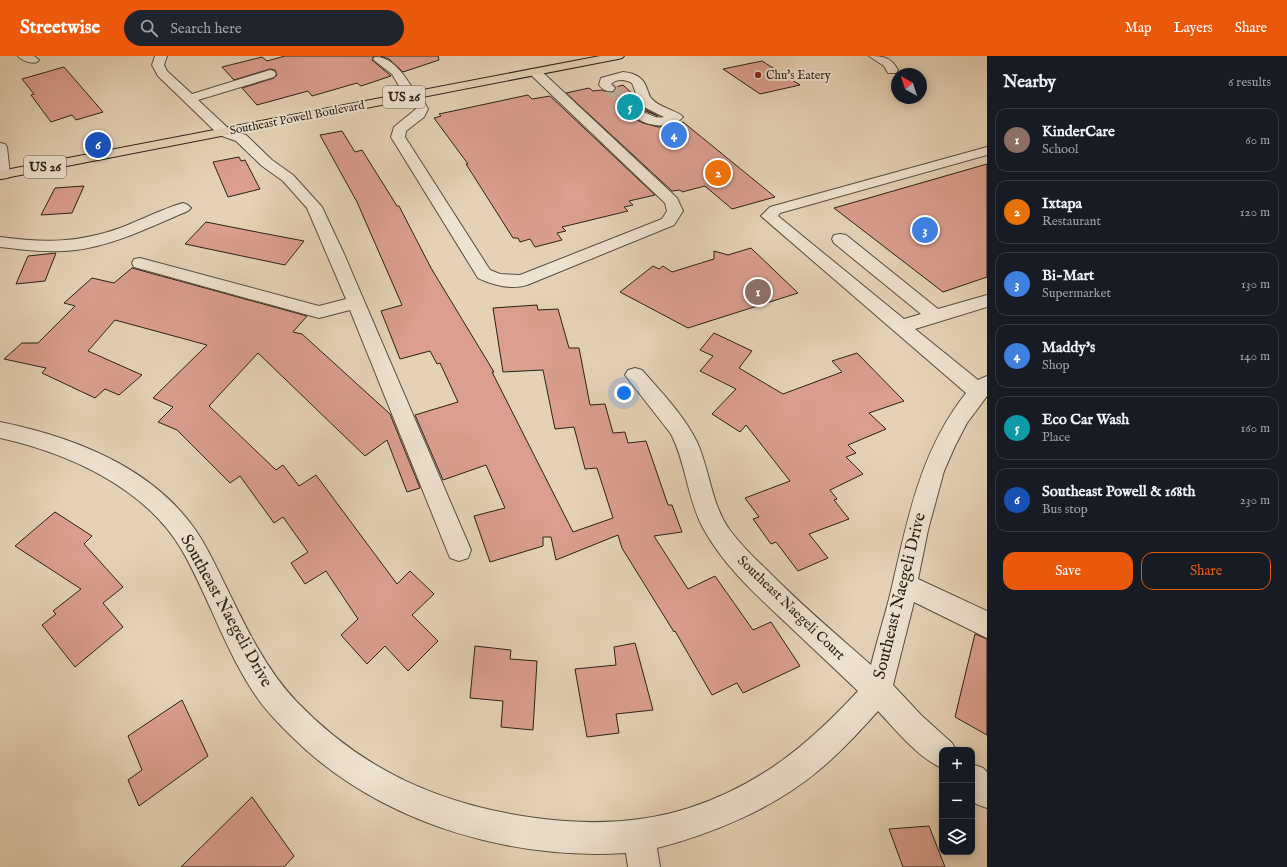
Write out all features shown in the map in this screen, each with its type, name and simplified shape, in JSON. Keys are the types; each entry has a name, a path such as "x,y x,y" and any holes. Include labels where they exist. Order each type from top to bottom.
{"main road":[{"name":"Southeast Powell Boulevard","path":"2,175 610,57"}],"street":[{"path":"161,56 158,65 162,73 224,132 241,138 267,164 288,178 314,207 336,254 459,550"},
{"path":"875,56 889,64 891,68"},
{"path":"379,59 397,72 422,109 419,114 399,130 398,137 484,274 498,280 520,281 548,271 668,222 675,211 672,201 535,72"},
{"path":"189,99 270,74"},
{"path":"609,88 605,85 605,81 614,77 624,76 634,78 639,83 645,101 659,110 676,117 662,122 649,122 640,114"},
{"path":"0,147 2,175"},
{"path":"982,388 900,327 769,216 775,210 987,151"},
{"path":"0,242 20,245 56,246 88,243 124,232 183,208"},
{"path":"840,239 936,316"},
{"path":"140,263 319,312 356,303"},
{"path":"900,327 987,302"},
{"name":"Southeast Naegeli Court","path":"635,375 678,428 686,442 692,458 701,494 710,518 721,537 737,557 771,592 877,689 911,725 939,749"},
{"name":"Southeast Naegeli Drive","path":"0,430 31,436 72,450 117,474 138,488 159,506 187,536 197,553 240,645 271,694 320,744 350,768 389,790 419,804 459,818 510,831 598,839 639,836 690,824 737,805 784,778 818,753 846,725 877,689 906,586 915,530 926,493 939,456 957,423 982,388"},
{"path":"906,586 951,606 987,625"},
{"path":"975,782 987,793"},
{"path":"639,836 644,867"}],"building":[{"path":"285,56 374,56 372,60 391,76 361,86 357,83 312,96 308,91 257,105 242,88 274,78 277,75 275,70 270,69 234,80 222,67 262,57 267,61"},
{"path":"380,56 438,56 439,60 403,72 389,59"},
{"name":"Chu's Eatery","path":"762,61 800,85 760,94 723,69"},
{"path":"64,67 103,112 76,120 72,115 51,122 31,95 34,94 22,79"},
{"path":"623,85 635,96 643,108 658,116 643,110 635,110 632,114 637,120 658,127 683,122 775,197 732,209 705,186 682,192 680,190 672,191 566,93 589,88 593,91 602,90 613,92 616,87"},
{"path":"528,95 532,99 550,96 655,195 629,201 633,205 624,207 628,211 562,227 566,231 557,233 562,240 535,247 530,239 520,242 518,238 513,238 466,164 468,164 434,118 441,116 439,114"},
{"path":"342,131 355,152 362,150 397,206 399,206 431,268 494,372 492,372 573,532 613,518 597,468 585,469 574,427 555,429 543,370 503,372 493,308 537,305 538,310 558,309 569,348 579,348 590,405 605,404 613,433 625,432 628,443 646,441 668,505 672,505 682,532 654,536 688,589 715,576 753,630 771,622 800,666 743,693 737,683 712,695 675,631 674,632 622,548 618,535 556,560 551,537 543,537 543,546 490,562 474,516 505,508 486,465 443,480 415,415 458,402 440,363 437,364 430,351 400,359 381,311 402,305 357,202 320,135"},
{"path":"239,157 241,161 245,160 260,189 228,197 213,162"},
{"path":"987,164 987,277 943,292 834,208"},
{"path":"84,186 72,213 41,215 55,188"},
{"path":"206,222 304,241 285,265 185,244"},
{"path":"751,248 798,293 688,328 620,292 653,266 659,269 663,266 672,272 714,259 714,251 728,255"},
{"path":"56,253 45,281 16,284 28,256"},
{"path":"132,268 307,316 293,332 302,334 390,414 420,488 407,492 387,440 365,456 258,353 209,406 276,470 283,465 299,486 316,475 397,584 410,571 434,594 412,615 438,641 408,671 385,646 367,664 341,635 358,619 326,571 305,584 291,563 308,552 283,517 274,523 240,476 230,483 177,430 158,422 173,407 153,398 207,345 115,320 88,351 142,375 119,395 105,389 95,398 42,373 46,368 4,359 22,343 38,343 75,306 64,303 92,278 114,283"},
{"path":"714,333 752,351 739,368 783,394 842,372 832,361 857,353 904,401 869,413 886,429 848,445 856,453 846,457 863,474 830,490 837,499 834,500 849,519 809,534 828,558 798,571 776,542 771,544 753,519 759,517 745,498 790,481 746,425 740,432 712,414 736,389 700,371 713,356 700,350"},
{"path":"55,512 92,536 84,544 123,587 103,603 123,627 75,667 42,625 56,614 53,611 81,589 15,546"},
{"path":"975,634 987,639 987,735 955,717"},
{"path":"635,643 653,710 616,714 619,733 587,737 575,669 616,665 614,647"},
{"path":"475,646 511,650 510,659 537,661 533,730 501,727 503,701 470,698"},
{"path":"182,700 208,756 139,806 128,780 142,770 128,736"},
{"path":"252,797 294,856 284,867 181,867"},
{"path":"929,826 939,855 945,867 903,867 889,829"}],"tunnel":[{"path":"609,88 640,114"}],"place":[{"name":"Chu's Eatery","path":"758,75"},
{"name":"Eco Car Wash","path":"630,107"},
{"name":"Maddy's","path":"674,135"},
{"name":"Southeast Powell & 168th","path":"98,145"},
{"name":"Ixtapa","path":"718,173"},
{"name":"Bi-Mart","path":"925,230"},
{"name":"KinderCare","path":"758,292"}]}
